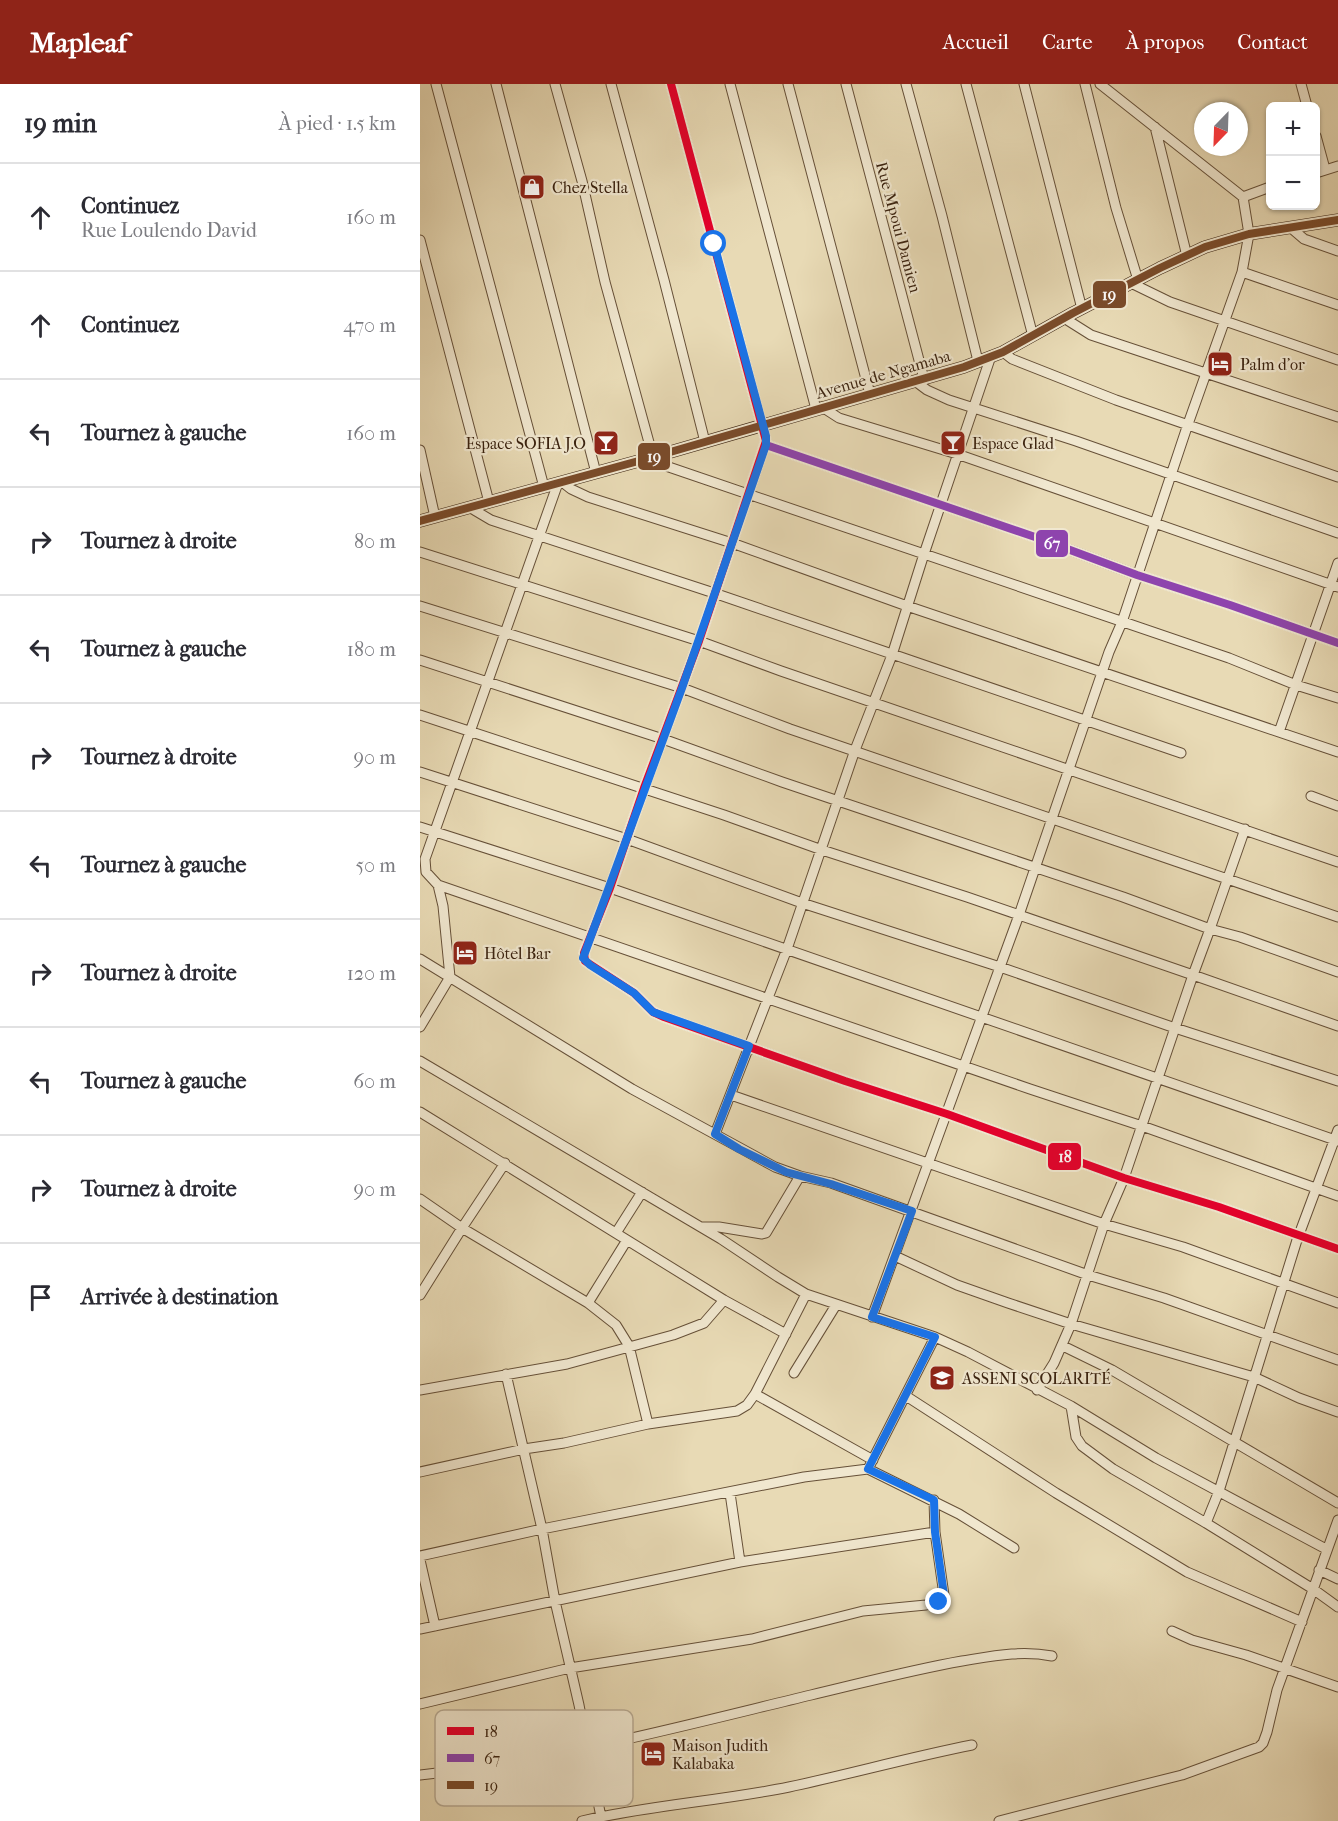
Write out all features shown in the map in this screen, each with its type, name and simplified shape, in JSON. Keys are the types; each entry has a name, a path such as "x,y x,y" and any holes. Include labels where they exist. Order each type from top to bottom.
{"main road":[{"name":"Avenue de Ngamaba","path":"420,521 653,457 978,362 1003,352 1134,281 1205,247 1249,234 1338,220"}],"street":[{"path":"436,84 544,487"},
{"path":"496,84 596,473"},
{"path":"555,84 582,181 605,282 653,457 664,466 1229,658 1296,685 1338,698"},
{"path":"611,84 705,442"},
{"path":"671,84 766,436 766,445 699,641 644,788 610,888 584,953 585,961 634,993 653,1012 1124,1178 1338,1249"},
{"path":"730,84 819,408 839,418 957,454 1334,586"},
{"path":"788,84 870,394"},
{"name":"Rue Mpoui Damien","path":"846,84 920,380"},
{"path":"906,84 978,362"},
{"path":"966,84 1032,336"},
{"path":"1024,84 1082,309"},
{"path":"1085,84 1134,281 1153,295 1338,360"},
{"path":"872,1317 1036,868 1242,272 1249,234 1243,196 1100,84"},
{"path":"1301,84 1306,102"},
{"path":"1155,127 1187,256"},
{"path":"1320,171 1338,166"},
{"path":"1243,196 1266,189"},
{"path":"1290,227 1304,239 1338,251"},
{"path":"420,240 489,502"},
{"path":"1242,272 1338,305"},
{"path":"1064,318 1073,326 1091,335 1338,417"},
{"path":"1003,352 1012,359 1116,400 1338,477"},
{"path":"715,1134 787,949 855,750 892,655 991,357"},
{"path":"920,380 937,395 1338,533"},
{"path":"766,445 1338,643"},
{"path":"420,450 435,517"},
{"path":"1338,752 907,606 732,543 588,497 560,482 422,865 438,885 1142,1125 1338,1196"},
{"path":"469,507 491,520 714,593 1181,753"},
{"path":"420,552 699,641 1338,862"},
{"path":"1279,732 1313,635 1334,586 1338,563"},
{"path":"420,606 682,688 790,729 1338,916"},
{"path":"420,660 663,739 782,782 839,799 1338,972"},
{"path":"420,715 1019,915 1338,1026"},
{"path":"420,772 627,839 802,903 1338,1081"},
{"path":"1311,796 1338,806"},
{"path":"420,827 610,888 981,1018 1337,1137 1299,1235 1206,1523"},
{"path":"1037,1390 1063,1346 1104,1224 1124,1178 1245,829"},
{"path":"420,1027 450,977 443,906 438,885"},
{"path":"420,959 632,1089 763,1162 912,1211 1088,1275 1164,1298 1338,1360"},
{"path":"420,1061 701,1227 806,1294 935,1337 969,1352 1071,1406 1138,1447 1326,1550"},
{"path":"731,1095 1104,1224 1183,1247 1338,1303"},
{"path":"420,1112 724,1300 786,1334"},
{"path":"420,1295 505,1163"},
{"path":"701,1227 766,1233 800,1176"},
{"path":"616,1233 642,1192"},
{"path":"420,1199 588,1303 616,1325 629,1346 648,1424"},
{"path":"588,1303 627,1240"},
{"path":"895,1256 957,1285 1071,1324 1254,1377 1299,1398 1338,1412"},
{"path":"420,1472 648,1424 737,1411 747,1405 755,1394 806,1294"},
{"path":"420,1390 567,1364 696,1327 709,1318 724,1300"},
{"path":"794,1373 836,1305"},
{"path":"871,1465 935,1337"},
{"path":"1063,1346 1112,1370 1338,1503"},
{"path":"506,1374 542,1530 579,1710"},
{"path":"755,1394 1014,1548"},
{"path":"906,1396 1056,1493 1187,1572 1302,1622"},
{"path":"1071,1406 1076,1437 1082,1446 1113,1469 1206,1523 1338,1607"},
{"path":"435,1626 420,1558 542,1530 871,1465"},
{"path":"730,1493 740,1562"},
{"path":"420,1704 570,1668 752,1639 863,1611 939,1602 944,1595 935,1532 934,1500"},
{"path":"999,1821 1182,1775 1252,1750 1263,1743 1277,1690 1326,1550 1338,1523"},
{"path":"420,1629 740,1562 935,1532"},
{"path":"1319,1570 1338,1579"},
{"path":"1172,1631 1192,1640 1246,1655 1338,1687"},
{"path":"633,1736 917,1669 1012,1653 1032,1652 1052,1656"},
{"path":"582,1821 666,1804 789,1787 910,1757 972,1745"},
{"path":"420,1775 435,1773"},
{"path":"599,1806 601,1817"}],"transit line":[{"name":"18","path":"671,84 766,441 699,641 644,788 610,888 584,953 585,961 634,993 653,1012 664,1017 845,1081 947,1114 1124,1178 1219,1207 1338,1249"},
{"name":"19","path":"420,521 653,457 964,367 1003,352 1073,313 1205,247 1249,234 1338,220"},
{"name":"67","path":"766,445 1338,643"}],"place":[{"name":"Chez Stella","path":"532,187"},
{"name":"Palm d'or","path":"1220,364"},
{"name":"Espace SOFIA J.O","path":"606,443"},
{"name":"Espace Glad","path":"953,443"},
{"name":"Hôtel Bar","path":"465,953"},
{"name":"ASSENI SCOLARITÉ","path":"942,1378"},
{"name":"Maison Judith Kalabaka","path":"653,1754"}],"route":[{"path":"714,244 766,436 766,445 699,641 583,958 590,965 634,993 653,1012 749,1046 715,1134 763,1162 786,1172 831,1184 912,1211 872,1317 935,1337 868,1469 934,1500 935,1532 944,1595 939,1602"}]}
